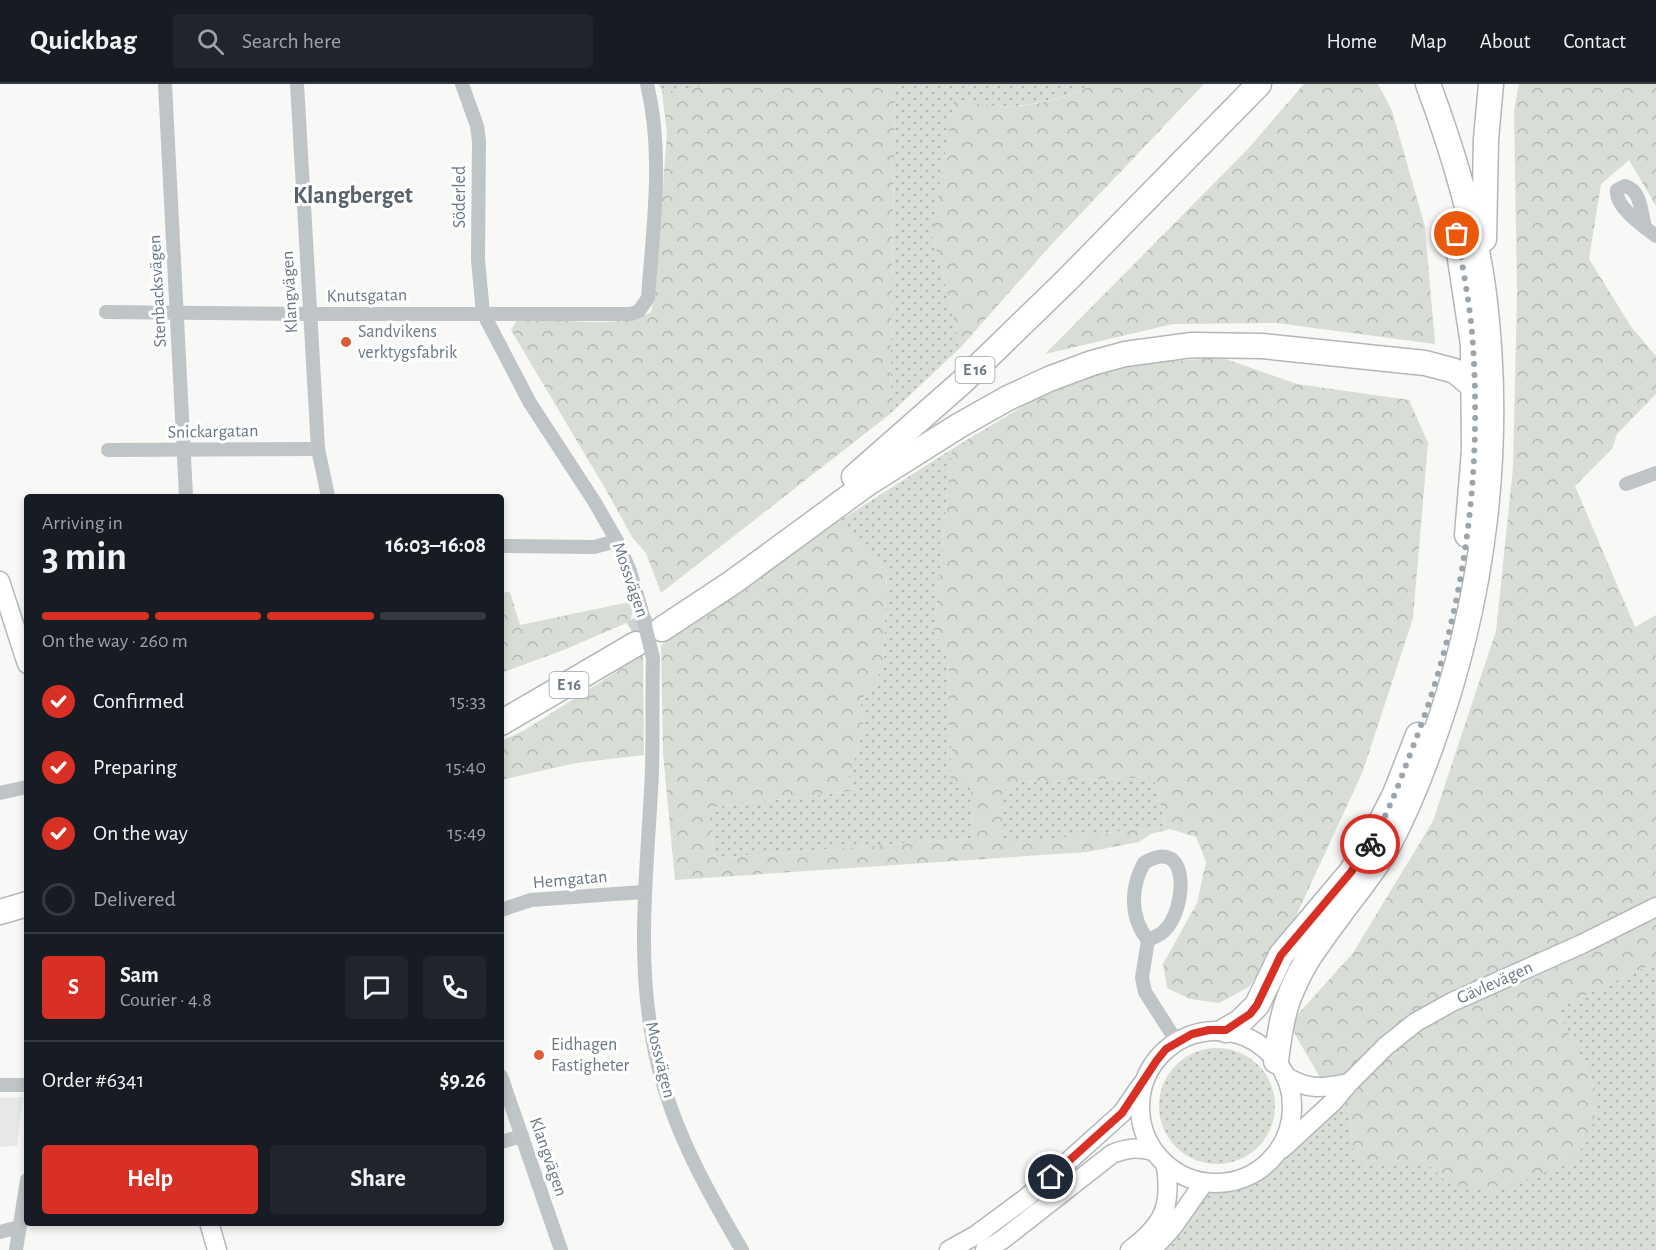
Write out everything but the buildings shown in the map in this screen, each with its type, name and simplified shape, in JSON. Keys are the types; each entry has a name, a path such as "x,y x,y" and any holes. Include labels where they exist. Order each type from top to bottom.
{"highway":[{"name":"E 16","path":"654,618 730,570 860,473 928,413 1067,280 1259,84"},
{"name":"E 16","path":"654,618 733,582 868,483 972,390 1277,84"},
{"path":"1226,1030 1240,1022 1257,1005 1281,955 1351,872 1372,839 1395,794 1430,702 1464,567 1474,451 1473,345 1457,234 1440,170 1412,84"},
{"path":"1428,84 1470,220 1484,292"},
{"path":"1281,1068 1282,1018 1289,993 1309,957 1388,847 1410,804 1446,705 1465,638 1479,567 1488,501 1492,427 1491,372 1484,292 1485,138 1491,84"},
{"path":"868,483 1008,398 1049,379 1092,363 1159,349 1192,345 1262,346 1425,363 1455,371 1474,387"},
{"name":"E 16","path":"504,706 641,645"},
{"name":"E 16","path":"504,721 641,645"},
{"path":"0,912 24,905"},
{"path":"0,924 24,917"}],"main road":[{"path":"0,580 24,655"},
{"name":"Gävlevägen","path":"1269,1161 1333,1102 1386,1047 1416,1022 1452,1002 1582,944 1656,907"},
{"path":"949,1250 976,1235 1026,1198 1063,1166 1122,1113 1166,1049 1192,1034 1209,1030 1226,1030 1255,1039 1268,1048 1281,1068 1292,1098 1290,1123 1283,1143 1269,1161 1250,1175 1235,1180 1204,1183 1166,1166 1153,1151 1142,1129 1139,1110 1143,1083"},
{"path":"1281,1068 1308,1087 1323,1088 1349,1083"},
{"path":"985,1250 1112,1154 1125,1148 1138,1147 1153,1151"},
{"path":"1130,1250 1159,1224 1167,1206 1166,1166"},
{"path":"1150,1250 1164,1239 1204,1183"},
{"path":"213,1226 217,1250"}],"street":[{"name":"Stenbacksvägen","path":"165,84 186,494"},
{"name":"Klangvägen","path":"297,84 318,449 328,494"},
{"name":"Söderled","path":"462,84 477,126 478,260 483,313"},
{"path":"483,313 631,314 639,311 647,302 657,165 656,138 647,84"},
{"path":"1644,227 1656,236"},
{"name":"Knutsgatan","path":"106,312 483,313"},
{"name":"Mossvägen","path":"483,313 530,403 594,501 617,541 654,618 641,645 652,771 643,892 645,984 654,1048 663,1084 685,1144 710,1195 742,1250"},
{"name":"Snickargatan","path":"108,450 318,449"},
{"path":"1626,484 1656,473"},
{"path":"504,546 594,547 617,541"},
{"path":"0,793 24,788"},
{"path":"1161,856 1169,858 1179,869 1181,890 1178,904 1168,926 1163,932 1148,940 1140,931 1134,914 1134,895 1144,863 1161,856"},
{"name":"Hemgatan","path":"504,909 531,900 643,892"},
{"path":"1148,940 1142,969 1145,992 1177,1042"},
{"path":"0,1085 24,1085"},
{"name":"Klangvägen","path":"504,1085 561,1250"},
{"path":"504,1141 522,1136"},
{"path":"16,1250 24,1198"},
{"path":"0,1232 19,1227"}],"shaded area":[{"path":"23,1097 17,1146 0,1147 0,1098"}],"green space":[{"path":"659,84 719,84 662,92"},
{"path":"719,84 856,84 895,91 890,414 661,593 646,553 632,537 511,330 519,317 605,322 622,321 651,312 655,293 667,133 662,92"},
{"path":"856,84 1092,84 1058,98 1019,106 980,105 954,100 932,234 961,347 890,414 895,92"},
{"path":"856,84 895,84 895,91"},
{"path":"1092,84 1204,84 1051,245 961,347 932,234 954,99 991,106 1019,106 1058,98"},
{"path":"1304,84 1378,84 1392,111 1425,227 1435,344 1276,323 1173,324 1045,354 1247,150"},
{"path":"1519,84 1656,84 1656,206 1629,160 1601,184 1589,259 1632,328 1656,356 1656,394 1617,434 1612,449 1575,486 1635,627 1656,615 1656,962 1556,1009 1592,1079 1595,1119 1584,1145 1569,1164 1492,1192 1448,1183 1429,1165 1368,1165 1353,1151 1349,1112 1333,1100 1289,1024 1353,953 1433,821 1496,631 1513,468 1517,295 1514,111"},
{"path":"1220,357 1297,384 1409,400 1428,443 1413,618 1363,771 1290,929 1249,987 1219,1003 1190,999 1167,988 1163,964 1197,903 1206,862 1196,837 1170,829 1151,834 1139,842 1087,852 675,880 663,753 661,645 836,523 887,571 883,669 860,702 864,726 849,777 851,791 708,808 715,858 974,838 970,785 950,781 952,750 948,721 949,662 934,629 952,449 1048,391 1119,366","holes":["1154,777 1165,825 1145,830 1126,827 1117,833 1002,842 1002,791 1022,782"]},
{"path":"952,449 934,629 949,662 948,721 952,750 950,781 970,784 974,838 715,858 708,808 851,791 849,777 864,726 860,702 883,668 887,571 836,523"},
{"path":"510,592 520,625 634,601 631,621 566,649 504,672 504,593"},
{"path":"643,655 644,755 576,763 504,779 504,740 523,731"},
{"path":"1154,777 1165,825 1145,830 1126,827 1117,833 1002,843 1002,791 1022,782"},
{"path":"1656,962 1656,1250 1164,1250 1175,1242 1164,1239 1204,1183 1223,1182 1250,1174 1308,1126 1341,1106 1349,1112 1353,1151 1368,1165 1429,1165 1448,1183 1595,1119 1592,1079 1556,1009"},
{"path":"1217,1048 1239,1053 1258,1065 1270,1084 1275,1106 1270,1128 1258,1147 1239,1159 1217,1164 1195,1159 1176,1147 1164,1128 1159,1106 1164,1084 1176,1065 1195,1053"}],"tunnel":[{"path":"633,633 658,618"}],"way so far":[{"path":"1370,844 1395,794 1430,702 1464,567 1474,451 1474,387 1473,345 1457,234"}],"place":[{"name":"Sandvikens verktygsfabrik","path":"346,342"},
{"name":"Eidhagen Fastigheter","path":"539,1055"}],"district":[{"name":"Klangberget","path":"353,196"}],"route":[{"path":"1051,1177 1122,1113 1166,1049 1192,1034 1209,1030 1226,1030 1250,1014 1257,1005 1281,955 1351,872 1370,844"}]}
